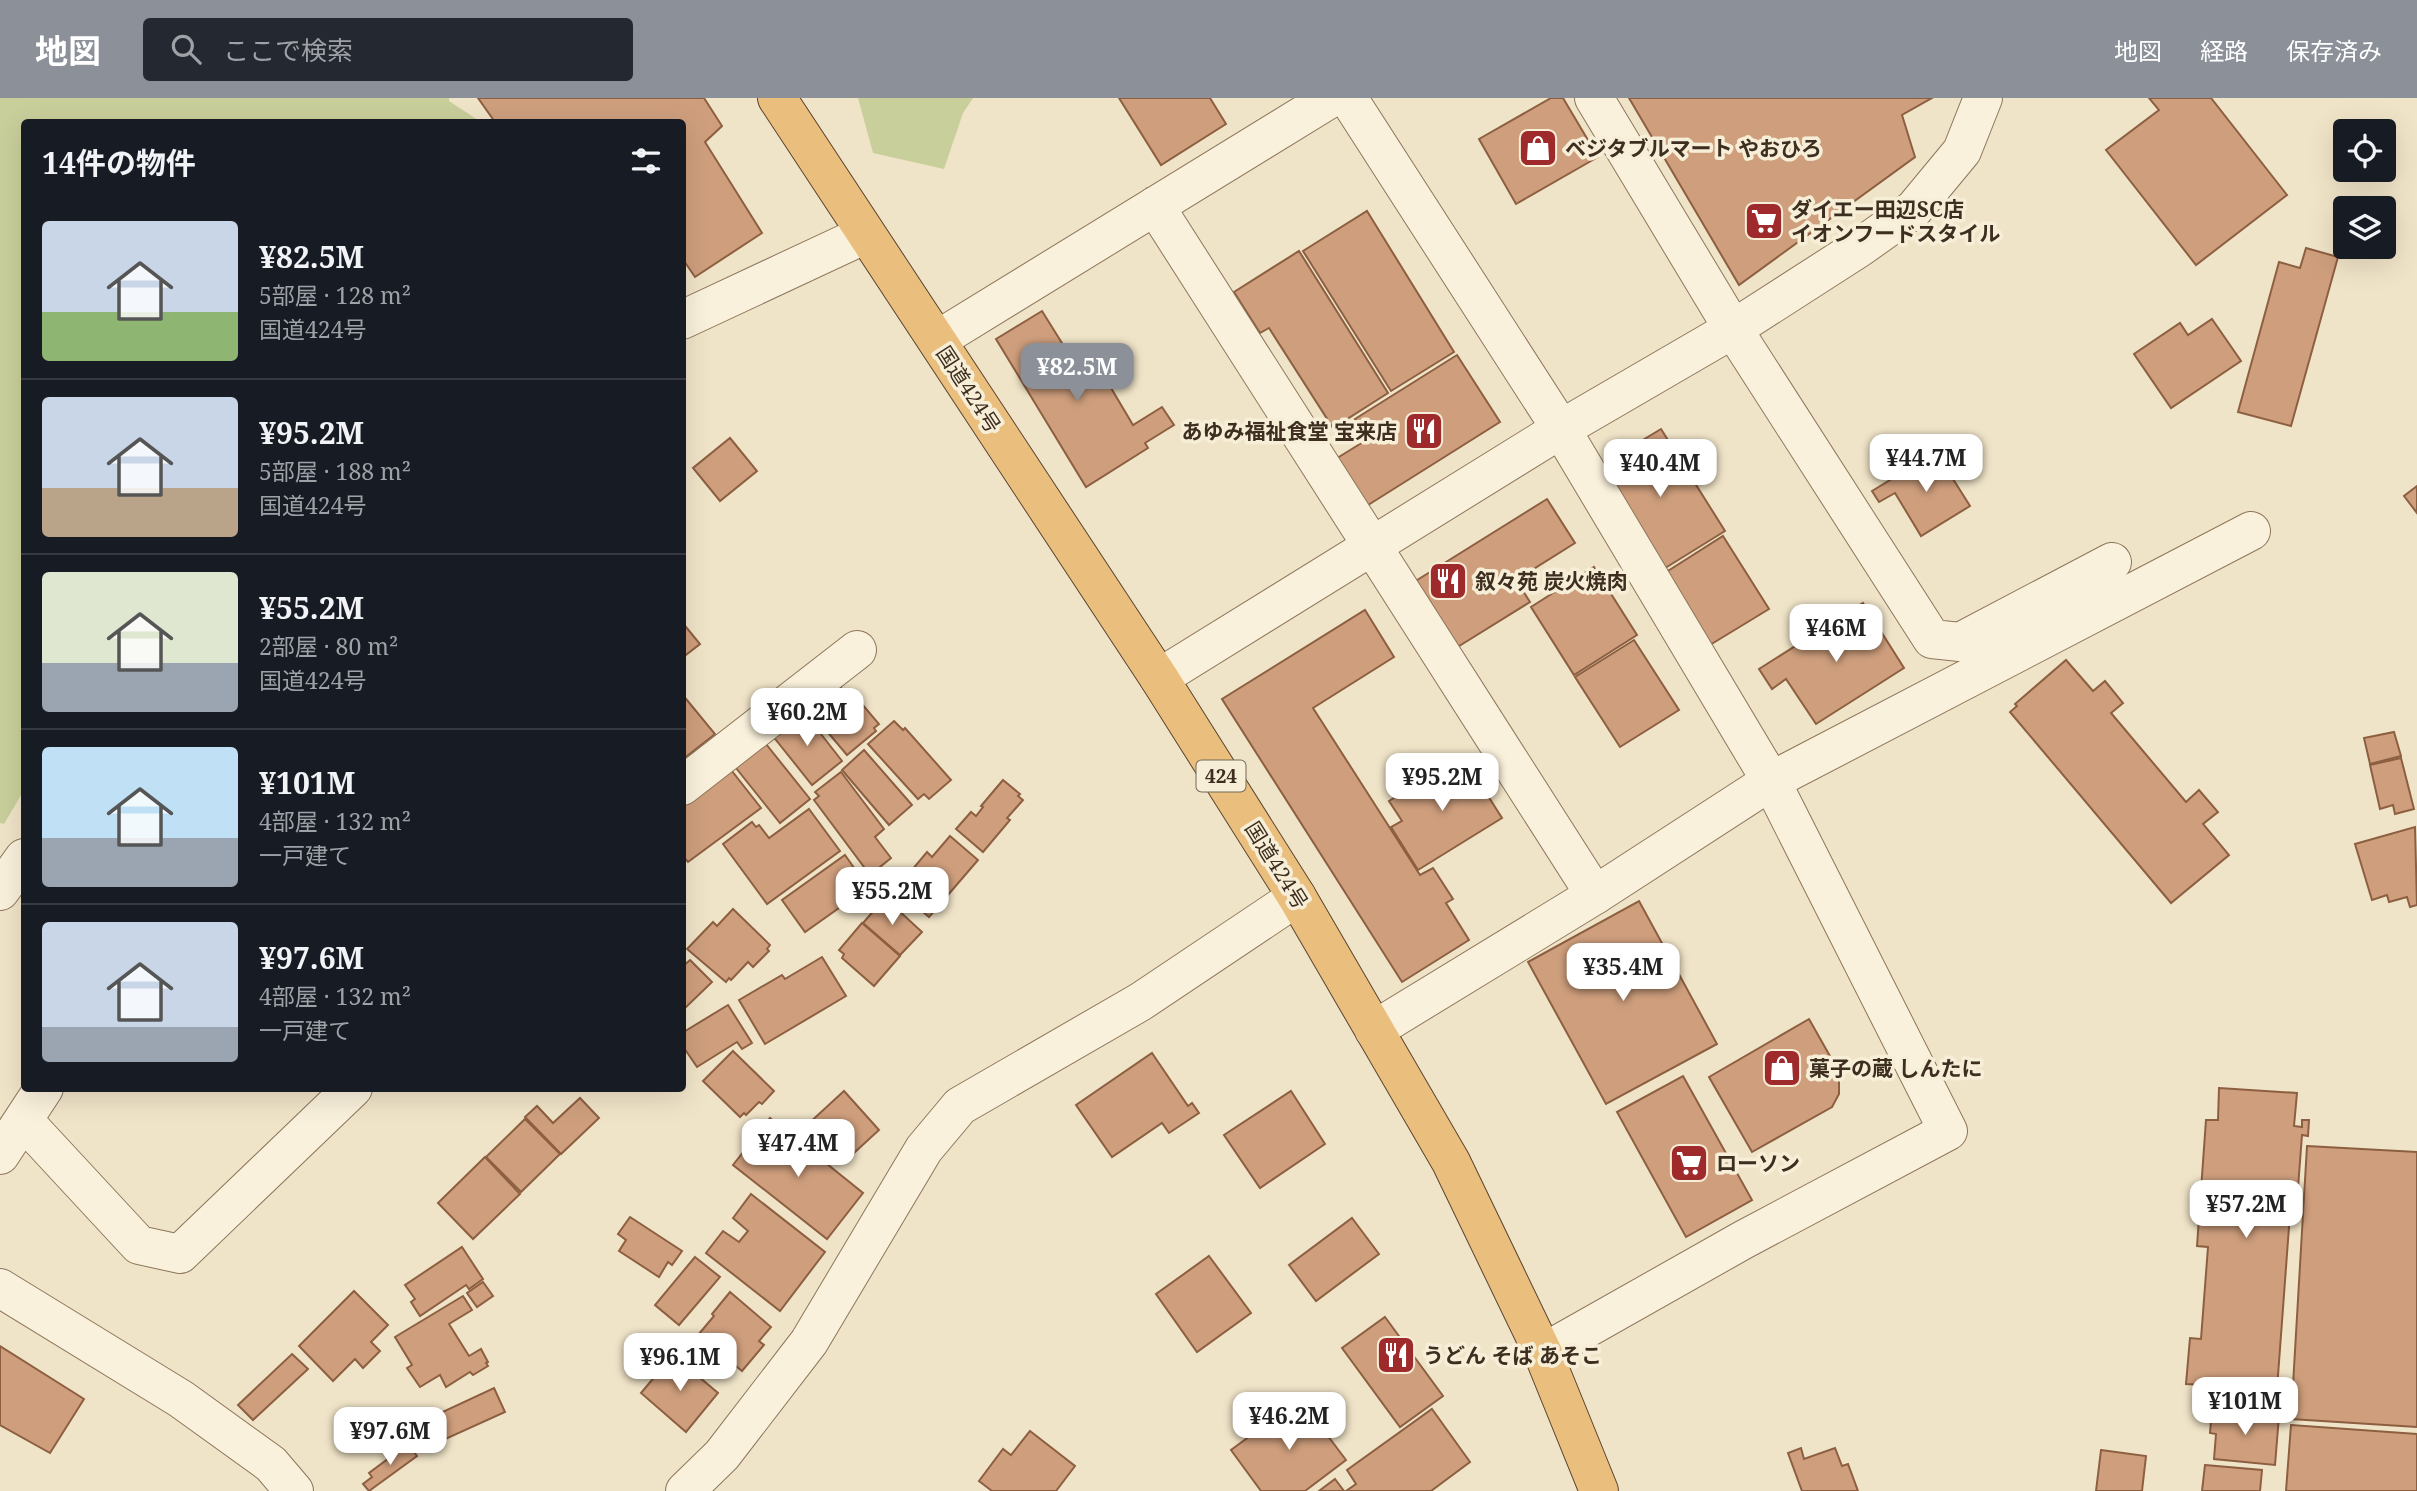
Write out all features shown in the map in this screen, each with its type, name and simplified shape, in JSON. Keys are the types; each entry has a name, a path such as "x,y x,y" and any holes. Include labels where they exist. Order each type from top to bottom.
{"highway":[{"name":"国道424号","path":"778,98 1159,678 1297,897 1451,1162 1543,1353 1599,1491"}],"street":[{"path":"937,340 1331,98"},
{"path":"1348,98 1561,429 1771,781 1948,1131 1743,1240 1543,1353"},
{"path":"1594,98 1733,329 1932,639 1960,642 2112,562"},
{"path":"1159,678 1561,429 1733,329 1860,248 1914,209 1962,151 1983,98"},
{"path":"1155,206 1595,895"},
{"path":"686,318 866,234"},
{"path":"1374,1030 1595,895 1771,781 2251,531"},
{"path":"686,783 857,650"},
{"path":"0,891 21,862"},
{"path":"685,1491 722,1455 809,1342 924,1149 960,1105 1140,1002 1297,897"},
{"path":"0,1155 42,1092"},
{"path":"24,1121 139,1245 180,1254 349,1092"},
{"path":"0,1289 181,1399 271,1464 294,1491"}],"green space":[{"path":"0,98 449,98 449,101 476,119 21,119 21,795 4,824 0,823"},
{"path":"858,98 973,98 963,113 944,169 873,153"}],"building":[{"path":"478,98 704,98 722,126 705,142 762,233 695,277 686,264 686,119 493,119"},
{"path":"1119,98 1210,98 1226,124 1161,165"},
{"name":"ベジタブルマート やおひろ","path":"1551,98 1563,98 1598,157 1516,204 1479,139"},
{"name":"ダイエー田辺SC店 イオンフードスタイル","path":"1629,98 1932,98 1902,115 1915,157 1739,285"},
{"path":"2149,98 2211,98 2287,195 2196,265 2106,150 2159,110"},
{"path":"1367,211 1454,352 1391,391 1303,251"},
{"path":"2306,248 2337,259 2291,426 2238,412 2279,262 2300,268"},
{"path":"1299,251 1388,393 1333,428 1269,328 1260,333 1234,292"},
{"path":"1042,311 1085,380 1101,371 1133,425 1162,407 1174,425 1145,443 1148,448 1086,487 996,339"},
{"path":"2212,319 2241,361 2171,408 2134,354 2180,323 2188,335"},
{"name":"あゆみ福祉食堂 宝来店","path":"1457,355 1500,422 1365,507 1334,460 1368,439 1355,419"},
{"path":"1661,429 1725,531 1662,570 1593,470"},
{"path":"730,438 757,471 720,501 693,468"},
{"path":"1936,452 1970,506 1921,536 1895,493 1879,502 1872,491"},
{"path":"2417,486 2417,513 2404,496"},
{"path":"1547,499 1575,543 1516,580 1530,602 1456,648 1414,582"},
{"path":"1723,536 1769,609 1705,648 1660,576"},
{"path":"1594,567 1637,635 1574,675 1531,607"},
{"path":"1863,603 1904,668 1816,724 1786,679 1772,689 1759,669"},
{"path":"1365,610 1394,657 1313,708 1420,875 1433,868 1453,899 1446,903 1469,940 1402,982 1222,699"},
{"path":"686,627 700,644 686,655"},
{"path":"1634,640 1679,710 1620,747 1575,677"},
{"path":"2066,660 2093,691 2105,681 2123,703 2111,713 2186,802 2199,790 2218,812 2203,824 2229,855 2171,903 2010,712 2017,706 2015,704"},
{"path":"835,681 852,701 856,697 879,724 874,728 876,731 847,755 809,710"},
{"path":"686,699 715,734 686,757"},
{"path":"803,711 842,761 812,785 772,735"},
{"path":"894,721 903,730 905,728 951,780 929,799 924,794 918,799 868,744"},
{"path":"2394,732 2401,756 2370,764 2364,738"},
{"path":"762,739 810,799 780,823 732,763"},
{"path":"864,750 912,805 889,825 842,770"},
{"path":"1462,755 1502,818 1418,870 1391,827 1402,821 1389,801"},
{"path":"2401,758 2414,809 2395,814 2393,805 2380,809 2370,765"},
{"path":"728,766 761,808 688,862 686,797"},
{"path":"841,772 884,829 875,837 891,858 870,875 814,800 819,796 815,792"},
{"path":"1003,780 1020,794 1018,796 1023,800 983,852 956,829 971,812 976,816"},
{"path":"809,809 840,851 767,904 723,844 752,822 756,827 759,825 769,838"},
{"path":"2415,827 2417,905 2410,907 2407,897 2389,902 2387,895 2372,900 2355,844"},
{"path":"950,836 978,860 929,917 896,889 927,852 932,857"},
{"path":"845,855 864,882 842,897 846,903 805,932 782,900"},
{"path":"885,898 922,932 900,955 863,923"},
{"path":"1639,901 1717,1044 1606,1104 1528,962"},
{"path":"733,909 770,945 767,949 769,951 753,967 748,962 726,982 687,949 713,922 717,926"},
{"path":"862,923 900,956 874,986 842,958 844,954 839,950"},
{"path":"822,957 846,996 765,1044 739,1000 782,975 785,979"},
{"path":"690,960 712,982 686,1007 686,964"},
{"path":"728,1005 752,1043 742,1049 737,1042 697,1067 686,1051 686,1031"},
{"path":"1809,1019 1839,1072 1839,1094 1832,1107 1752,1152 1709,1077"},
{"path":"733,1051 774,1091 762,1104 759,1102 746,1115 744,1113 740,1117 703,1081"},
{"path":"1152,1053 1188,1106 1192,1103 1199,1113 1169,1133 1162,1123 1112,1157 1076,1105"},
{"path":"1683,1076 1752,1200 1686,1237 1617,1112"},
{"path":"2219,1088 2297,1093 2294,1126 2302,1127 2302,1120 2309,1120 2308,1136 2302,1135 2297,1201 2291,1200 2277,1389 2270,1388 2269,1397 2204,1393 2205,1385 2186,1384 2190,1338 2201,1339 2208,1247 2197,1246 2206,1120 2218,1120"},
{"path":"844,1091 879,1130 843,1163 807,1125"},
{"path":"1291,1091 1325,1144 1260,1188 1224,1135"},
{"path":"580,1098 599,1118 561,1154 525,1117 537,1106 553,1123"},
{"path":"770,1118 863,1193 827,1239 733,1165"},
{"path":"525,1119 560,1154 521,1192 486,1157"},
{"path":"2307,1146 2417,1152 2417,1427 2291,1419"},
{"path":"485,1157 520,1194 473,1239 438,1203"},
{"path":"751,1194 825,1252 780,1311 706,1253 723,1231 739,1242 748,1231 733,1218"},
{"path":"630,1217 682,1251 672,1265 668,1262 659,1277 619,1251 626,1240 618,1234"},
{"path":"1352,1218 1379,1254 1316,1301 1289,1265"},
{"path":"462,1247 483,1279 469,1289 466,1285 420,1316 411,1302 415,1299 405,1285"},
{"path":"1209,1256 1251,1313 1197,1352 1156,1294"},
{"path":"695,1257 720,1277 679,1325 655,1305"},
{"path":"483,1282 493,1296 477,1307 467,1293"},
{"path":"354,1291 388,1325 371,1342 380,1351 363,1368 355,1359 333,1381 299,1346"},
{"path":"730,1292 771,1327 759,1341 764,1345 742,1371 730,1361 719,1374 688,1347"},
{"path":"463,1296 472,1310 449,1324 469,1356 481,1349 488,1366 473,1375 470,1372 446,1387 440,1375 420,1387 407,1368 412,1365 395,1337"},
{"path":"1385,1317 1443,1396 1400,1427 1342,1348"},
{"path":"0,1346 84,1399 50,1453 0,1425"},
{"path":"292,1354 308,1369 253,1420 238,1405"},
{"path":"673,1355 718,1393 686,1432 641,1393"},
{"path":"494,1388 505,1412 430,1446 419,1423"},
{"path":"1300,1399 1346,1460 1305,1491 1261,1491 1231,1450"},
{"path":"1432,1409 1470,1462 1431,1491 1346,1491 1356,1484 1347,1470"},
{"path":"2212,1409 2279,1416 2275,1465 2214,1459 2216,1434 2210,1433"},
{"path":"404,1410 411,1440 376,1448 370,1418"},
{"path":"2291,1425 2417,1434 2417,1491 2286,1491"},
{"path":"1030,1431 1075,1466 1056,1491 992,1491 979,1481 1003,1449 1011,1455"},
{"path":"408,1444 417,1456 369,1491 363,1484 372,1477 369,1473"},
{"path":"1801,1448 1804,1459 1835,1448 1842,1466 1848,1464 1858,1491 1802,1491 1788,1453"},
{"path":"2101,1450 2146,1456 2142,1491 2096,1491"},
{"path":"2205,1465 2262,1470 2260,1491 2202,1491"},
{"path":"1335,1479 1344,1491 1319,1491"}],"place":[{"name":"ベジタブルマート やおひろ","path":"1538,148"},
{"name":"ダイエー田辺SC店 イオンフードスタイル","path":"1764,221"},
{"name":"あゆみ福祉食堂 宝来店","path":"1424,431"},
{"name":"叙々苑 炭火焼肉","path":"1448,581"},
{"name":"菓子の蔵 しんたに","path":"1782,1068"},
{"name":"ローソン","path":"1689,1163"},
{"name":"うどん そば あそこ","path":"1396,1355"}]}
